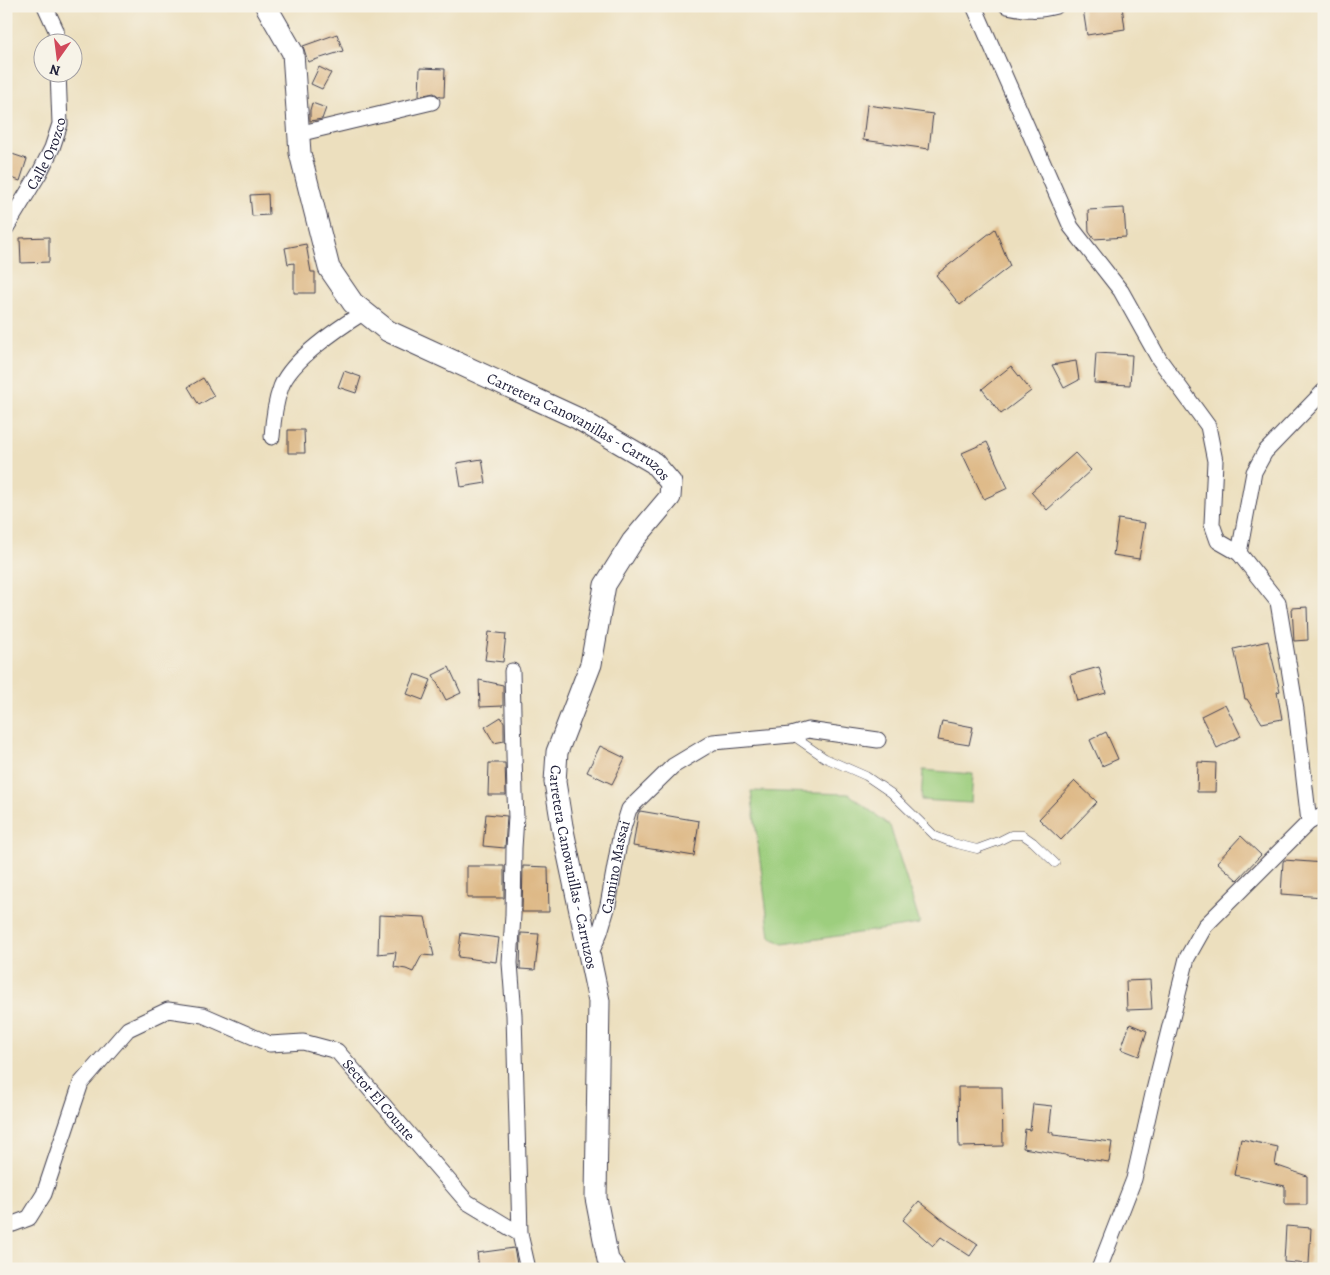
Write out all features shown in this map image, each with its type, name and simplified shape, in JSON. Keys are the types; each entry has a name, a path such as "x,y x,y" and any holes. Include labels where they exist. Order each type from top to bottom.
{"street":[{"path":"45,6 56,32"},
{"name":"Carretera Canovanillas - Carruzos","path":"266,6 293,53 300,154 329,268 353,303 388,330 577,418 654,463 671,483 670,497 632,542 606,585 591,664 558,752 554,782 599,1001 596,1198 609,1266"},
{"path":"974,6 1072,228 1122,292 1159,360 1208,426 1215,461 1212,524 1218,541 1239,553 1278,602 1296,710 1308,822"},
{"path":"1007,6 1026,10 1042,10 1056,6"},
{"name":"Calle Orozco","path":"6,228 40,172 52,148 60,124 58,82"},
{"path":"298,134 432,102"},
{"path":"272,437 274,410 281,386 287,376 316,346 364,312"},
{"path":"1239,553 1254,472 1265,452 1324,391"},
{"path":"512,671 516,817 510,963 514,1015 520,1234 528,1269"},
{"name":"Camino Massai","path":"590,955 600,932 608,905 620,838 629,810 673,766 713,742 791,735 808,730 878,740"},
{"path":"1099,1269 1134,1179 1187,958 1205,926 1308,822 1324,815"},
{"name":"Sector El Counte","path":"6,1224 13,1224 29,1218 44,1194 81,1083 128,1029 168,1010 202,1015 270,1044 303,1042 337,1051 467,1202 520,1234"}],"lane":[{"path":"791,735 825,758 866,776 892,793 935,836 953,844 977,848 1011,835 1023,835 1034,842 1055,863"}],"green space":[{"path":"923,770 973,774 971,803 921,800"},
{"path":"751,791 849,794 890,826 920,924 783,944 770,937"}],"building":[{"path":"1099,6 1122,6 1125,29 1087,35 1083,9"},
{"path":"337,34 343,51 308,62 303,46"},
{"path":"319,67 331,73 322,89 311,84"},
{"path":"420,68 445,69 444,97 434,93 419,96"},
{"path":"312,103 326,108 322,119 310,121"},
{"path":"867,105 933,114 929,149 863,140"},
{"path":"9,153 27,159 20,181 6,176 6,160"},
{"path":"268,194 269,215 252,216 250,195"},
{"path":"1124,208 1126,237 1094,239 1089,232 1088,210"},
{"path":"995,229 1010,266 960,305 936,275"},
{"path":"49,237 49,262 21,263 20,238"},
{"path":"306,244 311,272 315,272 315,293 294,293 294,263 288,264 285,248"},
{"path":"1096,353 1132,355 1130,385 1094,383"},
{"path":"1076,361 1079,380 1064,388 1052,365"},
{"path":"1011,366 1031,391 1001,414 982,389"},
{"path":"344,371 361,377 356,393 338,387"},
{"path":"203,378 214,396 199,405 188,387"},
{"path":"288,430 304,430 305,453 288,453"},
{"path":"987,442 1008,488 984,499 962,453"},
{"path":"1075,453 1091,470 1047,510 1031,492"},
{"path":"482,459 486,483 461,487 457,463"},
{"path":"1118,519 1145,523 1139,559 1113,555"},
{"path":"1307,607 1308,640 1294,641 1292,608"},
{"path":"489,632 506,634 503,662 485,660"},
{"path":"1268,641 1280,691 1277,692 1282,719 1262,723 1247,699 1245,699 1234,649"},
{"path":"449,667 461,693 446,700 433,675"},
{"path":"1099,667 1106,693 1077,701 1070,675"},
{"path":"415,674 431,680 423,700 407,694"},
{"path":"479,680 503,685 503,706 480,707"},
{"path":"1225,704 1241,736 1217,748 1201,716"},
{"path":"501,717 504,722 504,741 494,743 485,727"},
{"path":"942,721 973,727 969,745 938,740"},
{"path":"1106,732 1118,759 1102,766 1090,740"},
{"path":"600,746 625,758 612,784 587,772"},
{"path":"1198,762 1216,763 1215,792 1197,792"},
{"path":"489,763 505,763 506,795 488,795"},
{"path":"1075,781 1097,802 1061,840 1039,819"},
{"path":"640,811 699,821 694,856 633,846"},
{"path":"486,814 507,816 505,848 483,846"},
{"path":"1241,836 1261,855 1237,880 1217,862"},
{"path":"1284,860 1324,863 1324,897 1281,894"},
{"path":"467,866 504,866 504,898 467,898"},
{"path":"523,866 548,867 549,912 522,912"},
{"path":"379,915 425,917 434,956 422,955 413,972 394,967 396,952 378,954"},
{"path":"461,933 499,938 496,962 458,957"},
{"path":"521,933 539,934 535,970 520,969"},
{"path":"1150,980 1152,1009 1127,1010 1126,981"},
{"path":"1130,1024 1147,1031 1139,1056 1121,1049"},
{"path":"958,1087 1002,1087 1003,1146 959,1147"},
{"path":"1033,1104 1052,1106 1049,1132 1053,1132 1053,1135 1112,1142 1109,1162 1023,1148 1025,1129 1030,1130"},
{"path":"1241,1139 1278,1147 1275,1165 1307,1176 1307,1205 1285,1205 1285,1186 1234,1175"},
{"path":"919,1201 949,1225 978,1244 970,1256 941,1237 933,1246 903,1220"},
{"path":"1286,1226 1311,1228 1309,1264 1284,1262"},
{"path":"514,1248 518,1269 479,1269 477,1253"}]}
